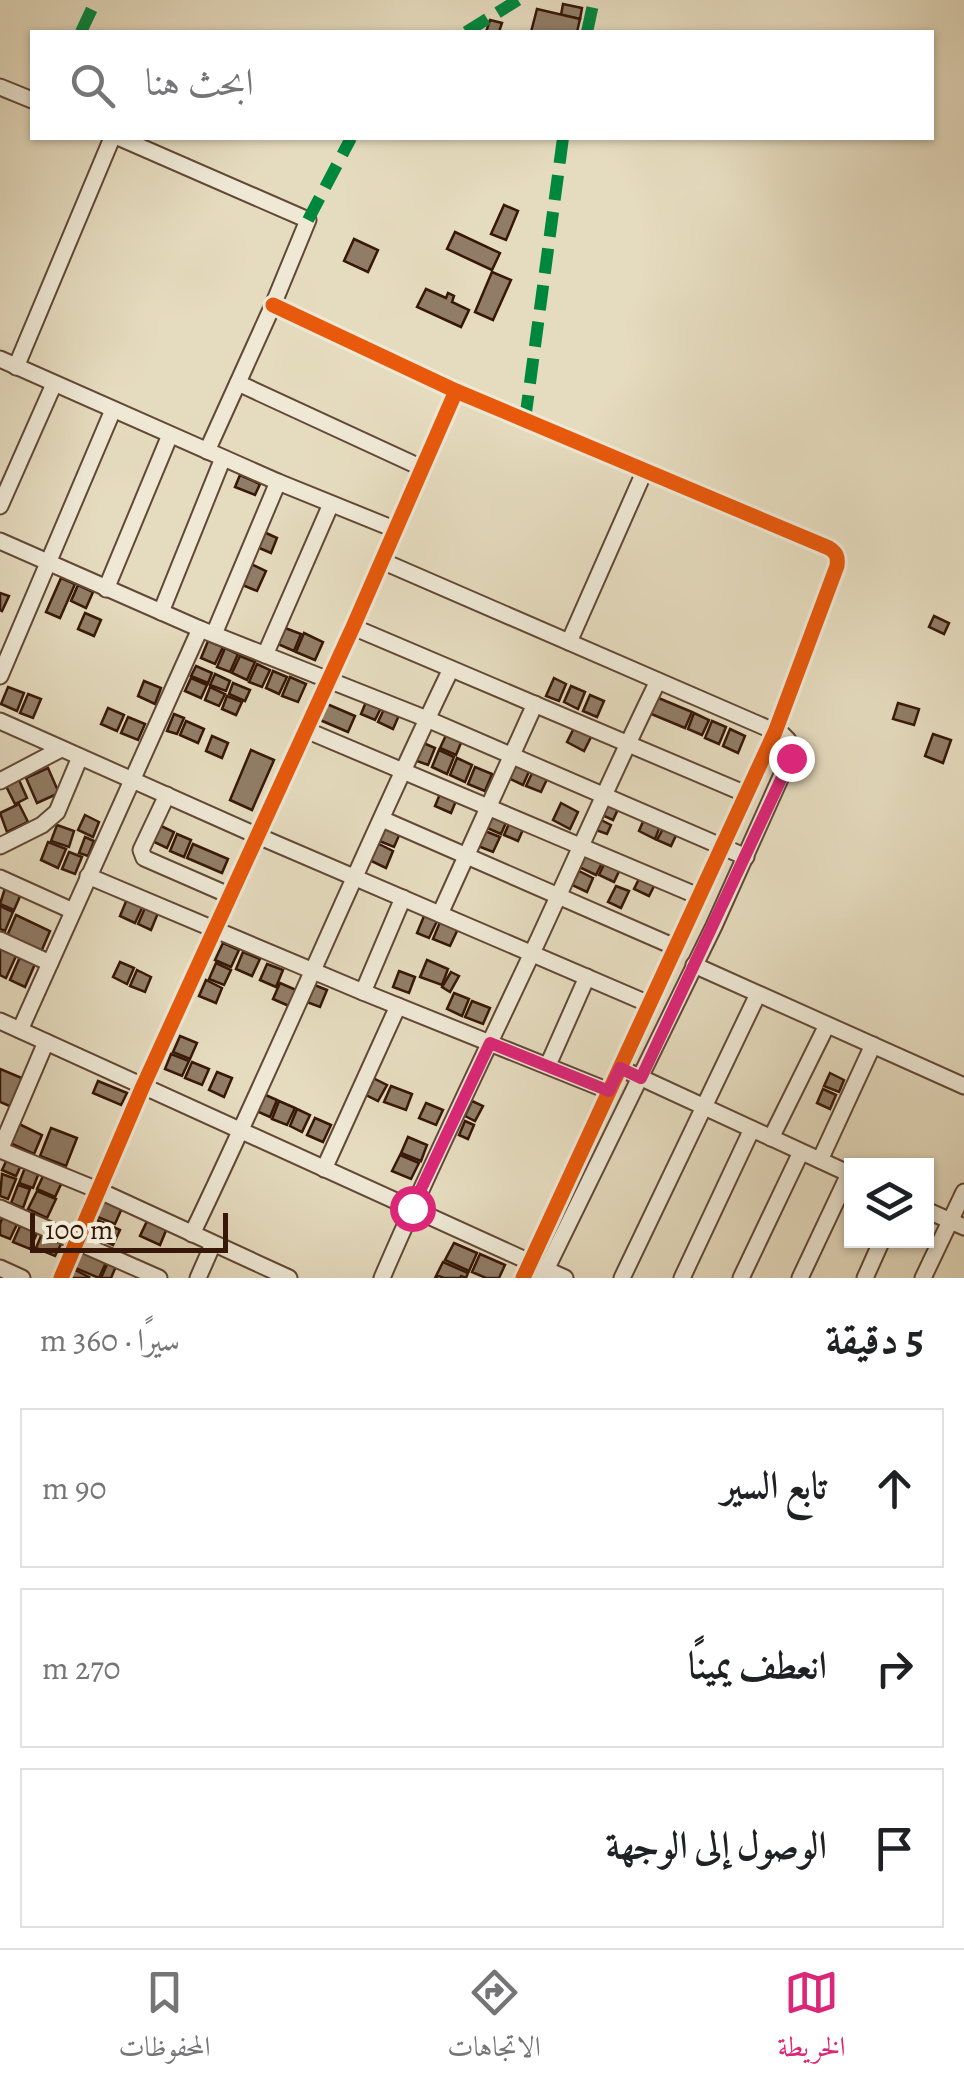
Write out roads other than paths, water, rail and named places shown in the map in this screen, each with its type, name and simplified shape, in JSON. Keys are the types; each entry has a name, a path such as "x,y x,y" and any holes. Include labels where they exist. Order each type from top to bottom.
{"street":[{"path":"0,86 30,99"},
{"path":"111,140 4,362 394,529"},
{"path":"125,140 308,220 207,451"},
{"path":"273,304 456,391 836,553 837,566 775,732 522,1278"},
{"path":"238,383 422,468"},
{"path":"0,506 54,384"},
{"path":"61,1278 143,1086 456,391"},
{"path":"0,676 113,410"},
{"path":"106,589 170,435"},
{"path":"162,612 223,458"},
{"path":"569,642 645,470"},
{"path":"20,1030 132,780 278,482"},
{"path":"265,655 331,504"},
{"path":"0,541 207,631 427,718 746,858"},
{"path":"382,560 775,732 788,740 793,750 746,858 544,1274"},
{"path":"353,626 746,794"},
{"path":"192,1234 451,669"},
{"path":"382,1278 658,681"},
{"path":"440,914 535,704"},
{"path":"0,721 649,1004"},
{"path":"306,730 698,896"},
{"path":"0,780 61,749"},
{"path":"0,846 42,825 57,812 80,757"},
{"path":"167,796 142,855 231,896"},
{"path":"382,818 675,947"},
{"path":"88,876 609,1091"},
{"path":"0,878 73,910"},
{"path":"362,992 403,898"},
{"path":"0,940 50,963"},
{"path":"694,966 964,1086"},
{"path":"548,1066 588,978"},
{"path":"622,1278 758,994"},
{"path":"324,1168 398,1006"},
{"path":"0,1020 530,1262 544,1274 565,1278"},
{"path":"771,1138 827,1025"},
{"path":"46,1042 0,1150 100,1191 289,1278"},
{"path":"820,1160 872,1045"},
{"path":"620,1068 844,1172"},
{"path":"682,1278 752,1129"},
{"path":"741,1278 801,1152"},
{"path":"800,1278 844,1187"},
{"path":"924,1278 957,1224 964,1192"},
{"path":"0,1208 159,1278"},
{"path":"934,1214 957,1224"},
{"path":"198,1278 214,1244"},
{"path":"865,1278 878,1248"},
{"path":"0,1268 22,1278"}]}
